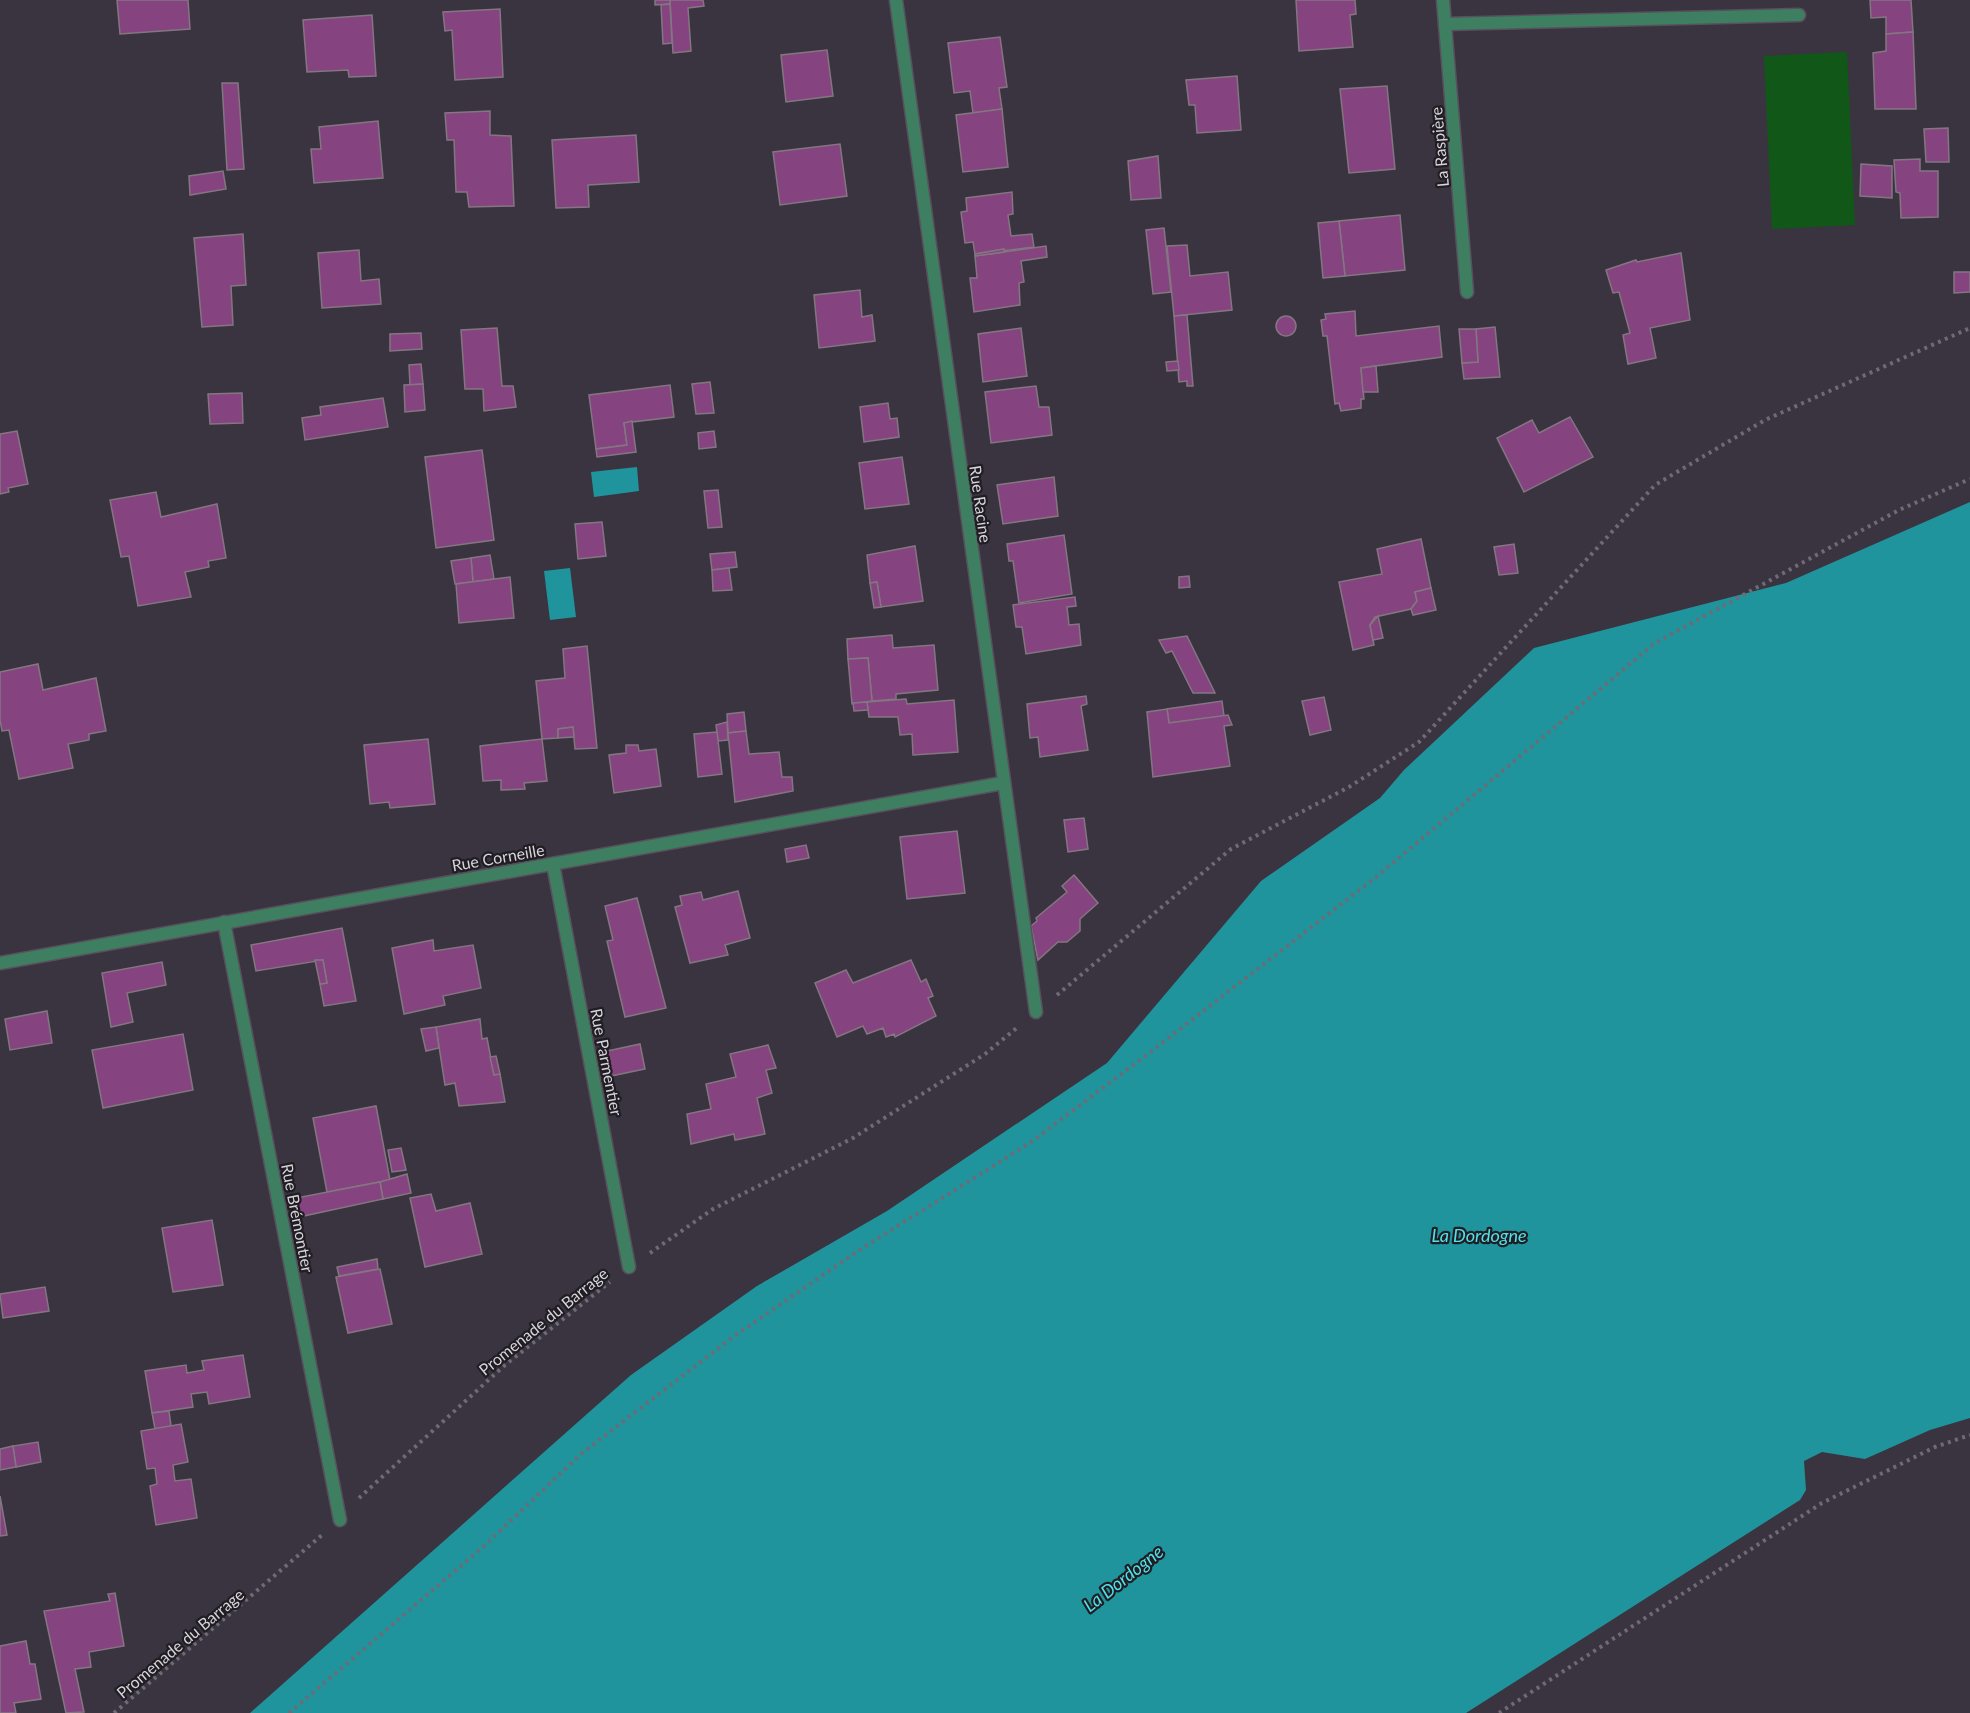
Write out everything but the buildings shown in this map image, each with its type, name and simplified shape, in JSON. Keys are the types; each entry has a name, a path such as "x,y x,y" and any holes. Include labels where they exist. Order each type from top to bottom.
{"street":[{"name":"Rue Racine","path":"896,0 1036,1012"},
{"name":"La Raspière","path":"1443,0 1467,292"},
{"path":"1445,24 1798,15"},
{"name":"Rue Corneille","path":"0,963 1003,783"},
{"name":"Rue Parmentier","path":"553,864 629,1267"},
{"name":"Rue Brémontier","path":"224,922 340,1520"}],"path":[{"name":"Promenade du Barrage","path":"114,1713 340,1520 369,1487 505,1365 629,1267 713,1209 853,1138 985,1054 1231,849 1349,787 1419,742 1654,485 1765,420 1970,328"},
{"path":"289,1713 483,1547 580,1454 733,1337 861,1249 1031,1142 1144,1057 1376,877 1655,644 1899,510 1970,479"},
{"path":"1499,1713 1822,1503 1935,1448 1970,1436"}],"green space":[{"path":"1847,52 1855,225 1772,229 1764,56"}],"water":[{"path":"637,467 639,491 594,497 591,472"},
{"name":"La Dordogne","path":"1970,502 1970,1418 1930,1430 1865,1459 1822,1452 1804,1461 1806,1490 1800,1500 1466,1713 250,1713 631,1375 757,1286 887,1211 1107,1063 1261,881 1380,798 1404,770 1534,648 1786,583"},
{"path":"570,568 576,617 550,620 544,571"}]}
